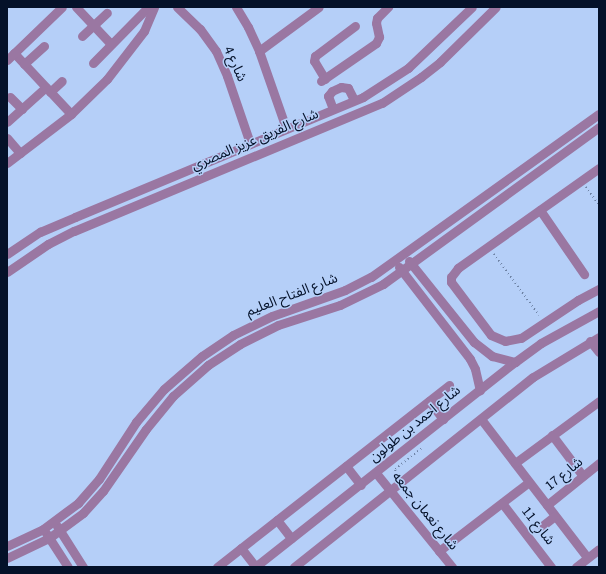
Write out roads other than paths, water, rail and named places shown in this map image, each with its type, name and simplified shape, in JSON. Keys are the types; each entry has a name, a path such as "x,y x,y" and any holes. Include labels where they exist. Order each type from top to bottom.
{"street":[{"path":"62,7 10,57 24,64 71,114"},
{"path":"76,7 112,44"},
{"name":"شارع 4","path":"177,7 200,29 216,51 227,76 250,143"},
{"path":"236,7 248,27 258,51 286,128"},
{"path":"258,51 319,7"},
{"path":"354,26 315,56 314,61 323,80 376,43 379,37 376,23 377,18 388,7"},
{"name":"شارع الفريق عزيز المصري","path":"7,254 40,232 160,180 354,100 385,84 408,68 462,10 472,7"},
{"name":"شارع الفريق عزيز المصري","path":"7,272 48,244 142,203 382,103 421,78 440,62 496,7"},
{"path":"93,62 149,9"},
{"path":"7,163 71,114 107,79 144,31 149,9"},
{"path":"82,36 107,13"},
{"path":"24,64 44,46"},
{"path":"7,122 22,109 62,81"},
{"path":"332,109 328,96 332,92 341,88 348,88 354,100"},
{"path":"10,97 22,109"},
{"name":"شارع الفتاح العليم","path":"7,546 44,529 78,503 99,480 136,422 164,389 202,356 233,335 272,316 345,290 370,277 404,255 599,114"},
{"name":"شارع الفتاح العليم","path":"7,558 49,538 83,513 103,491 146,429 173,396 208,365 240,344 278,325 340,305 362,296 402,272 599,127"},
{"path":"7,138 20,153"},
{"path":"599,168 454,272 451,282 453,287 491,335 505,341 521,338 544,322 599,289"},
{"path":"160,180 161,187 166,193"},
{"path":"137,190 141,196 142,203"},
{"path":"540,210 584,274"},
{"path":"404,255 482,350 498,358 515,362"},
{"path":"394,262 470,359 480,390"},
{"path":"423,298 424,288 429,286"},
{"name":"شارع احمد بن طولون","path":"256,567 515,362 541,343 599,311"},
{"path":"294,567 534,376 595,339 599,352"},
{"path":"470,359 477,356 482,350"},
{"path":"202,356 208,365"},
{"path":"217,567 449,385"},
{"path":"429,401 443,419"},
{"path":"515,463 599,401"},
{"path":"481,419 587,557"},
{"path":"552,435 583,476"},
{"name":"شارع 17","path":"547,505 599,463"},
{"path":"346,466 360,485"},
{"name":"شارع نعمان جمعه","path":"376,473 452,567"},
{"path":"439,551 530,482"},
{"name":"شارع 11","path":"502,503 551,567"},
{"path":"542,526 555,516"},
{"path":"277,520 291,538"},
{"path":"54,522 83,567"},
{"path":"44,529 68,567"},
{"path":"241,548 256,567"},
{"path":"576,567 599,549"}]}
